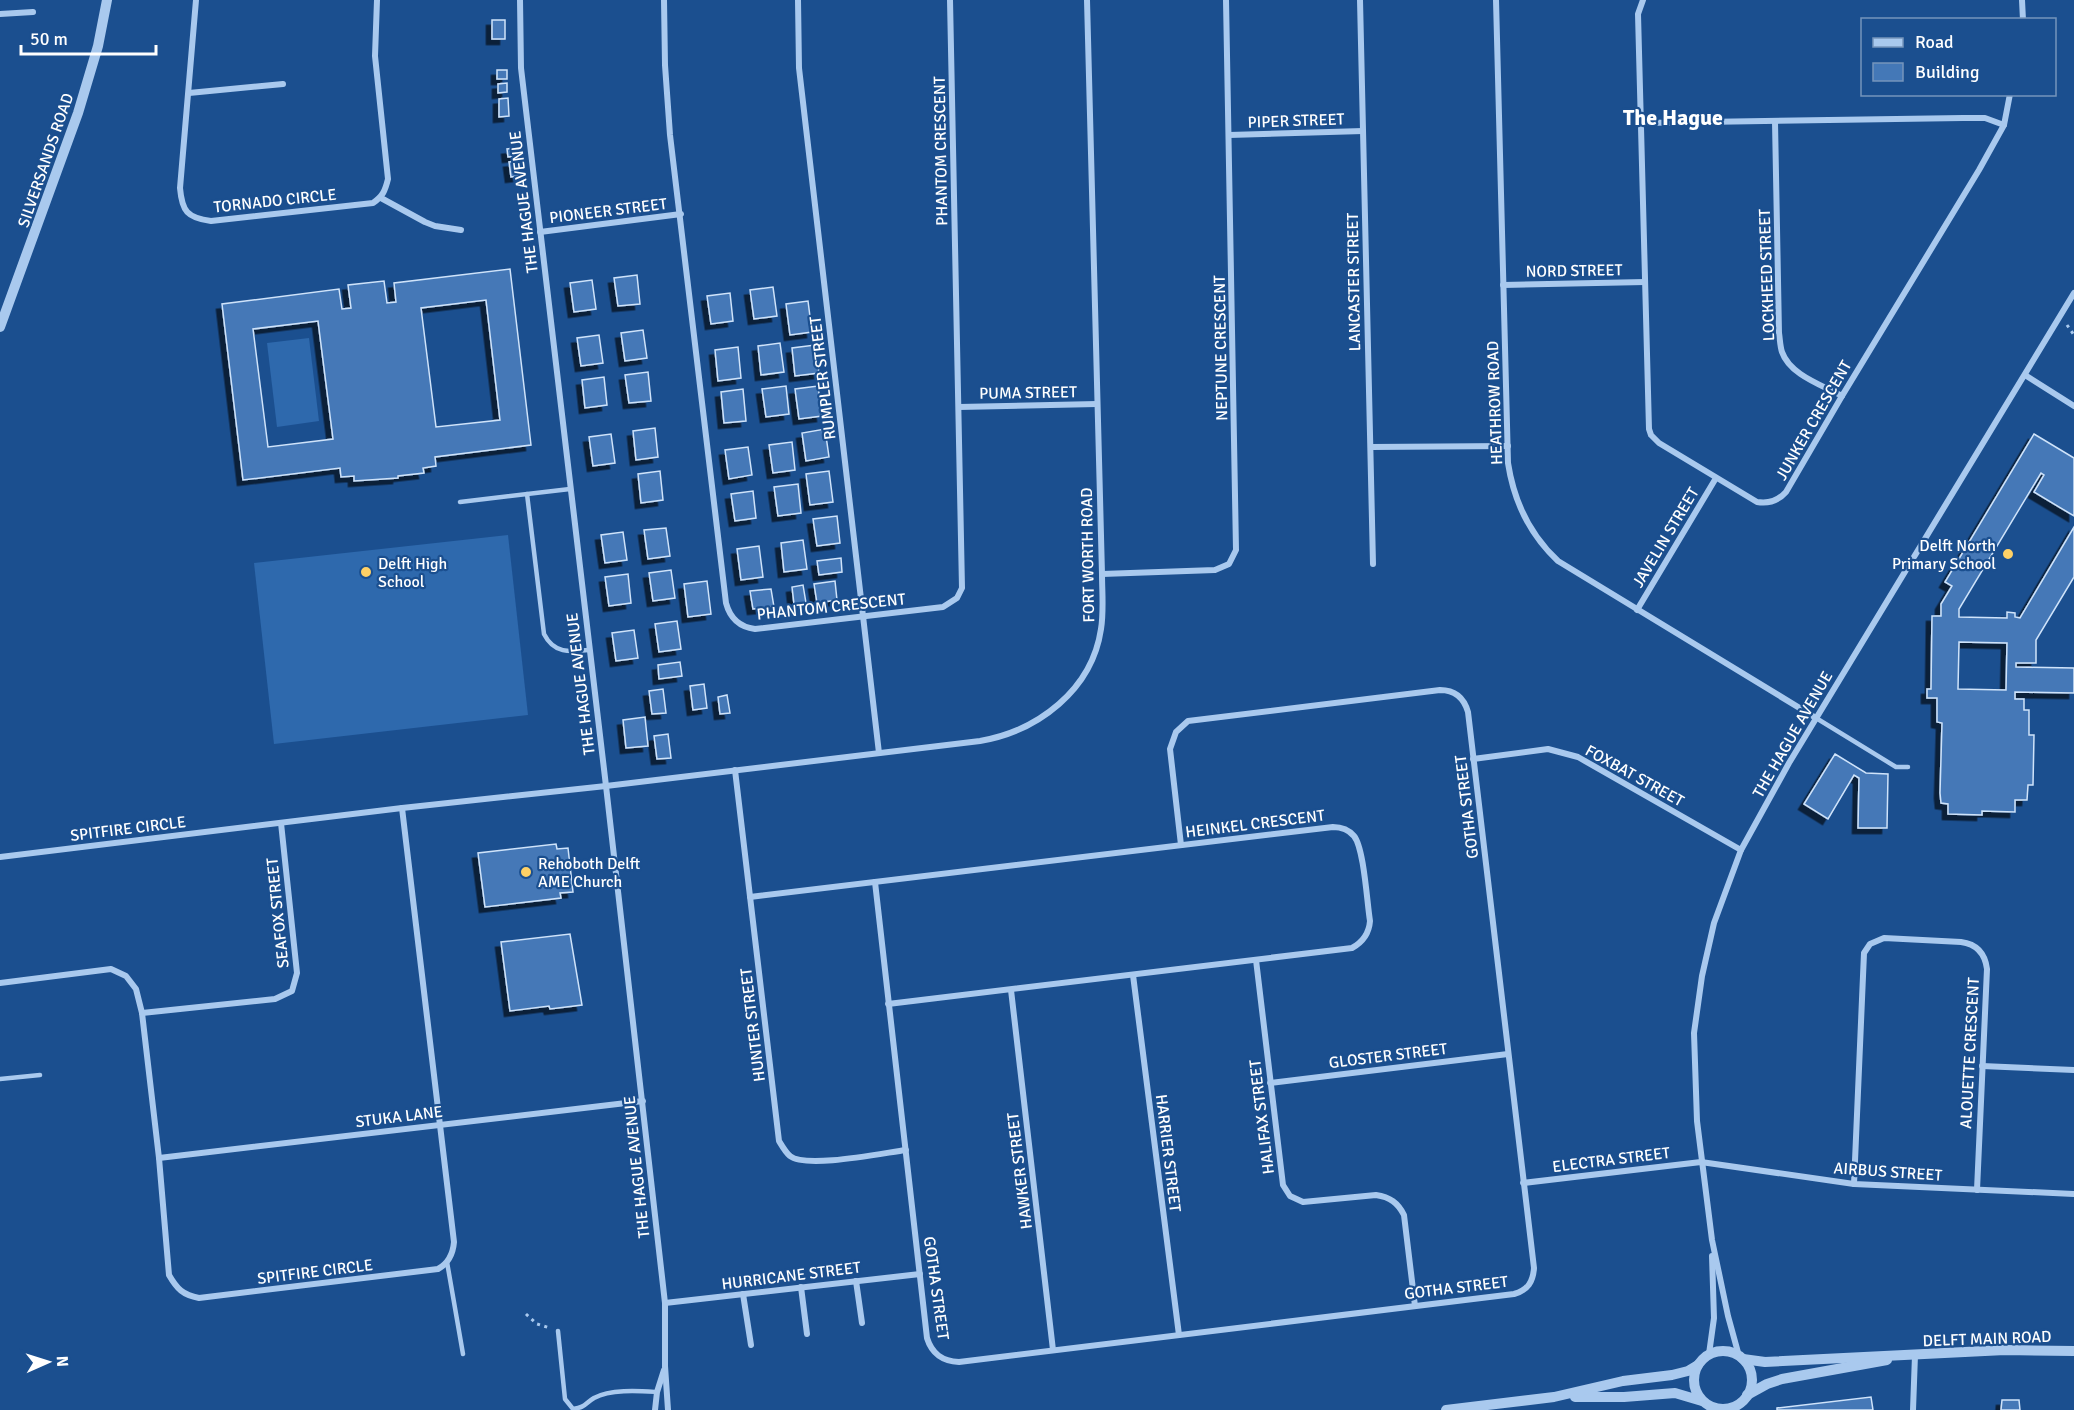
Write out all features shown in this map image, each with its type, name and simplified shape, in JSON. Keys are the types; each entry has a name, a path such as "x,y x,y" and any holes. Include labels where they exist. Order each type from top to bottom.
{"street":[{"name":"SILVERSANDS ROAD","path":"0,327 78,113 98,46 107,0"},
{"name":"TORNADO CIRCLE","path":"196,0 181,194 187,213 198,219 211,221 349,207 373,203 381,198"},
{"path":"377,0 375,56 388,179 381,198 425,222 461,230"},
{"name":"THE HAGUE AVENUE","path":"520,0 521,68 665,1303 668,1410"},
{"name":"PHANTOM CRESCENT","path":"664,0 665,65 669,112 728,610 738,623 755,628 943,607 951,604 960,593 963,582 950,0"},
{"name":"RUMPLER STREET","path":"798,0 799,68 879,753"},
{"name":"FORT WORTH ROAD","path":"606,786 997,738 1029,726 1058,706 1081,679 1097,646 1101,628 1102,574 1087,0"},
{"name":"NEPTUNE CRESCENT","path":"1102,574 1215,570 1228,564 1235,555 1237,545 1226,0"},
{"name":"LANCASTER STREET","path":"1360,0 1374,564"},
{"name":"HEATHROW ROAD","path":"1496,0 1508,446 1511,480 1524,518 1537,538 1558,561 1816,718"},
{"name":"JUNKER CRESCENT","path":"1643,0 1638,14 1648,429 1659,443 1757,502 1778,500 1786,492 1979,170 2004,125 2010,96"},
{"path":"2022,0 2023,18"},
{"path":"0,14 33,12"},
{"path":"189,93 283,84"},
{"path":"1641,123 1985,118 2004,125"},
{"name":"LOCKHEED STREET","path":"1775,122 1779,333 1782,352 1788,363 1802,374 1842,396"},
{"name":"PIPER STREET","path":"1229,135 1363,131"},
{"name":"PIONEER STREET","path":"540,232 681,214"},
{"name":"NORD STREET","path":"1503,285 1645,282"},
{"name":"THE HAGUE AVENUE","path":"1741,1358 1728,1316 1712,1240 1697,1121 1694,1033 1702,976 1714,923 1741,850 1816,718 2074,293"},
{"path":"2025,375 2074,406"},
{"name":"PUMA STREET","path":"959,407 1097,404"},
{"path":"1371,447 1508,446"},
{"name":"JAVELIN STREET","path":"1636,610 1716,478"},
{"name":"GOTHA STREET","path":"875,882 927,1338 932,1349 942,1359 959,1362 1514,1294 1526,1288 1533,1276 1534,1268 1466,706 1458,695 1446,690 1188,721 1176,732 1170,749 1181,846"},
{"name":"FOXBAT STREET","path":"1473,759 1548,750 1578,757 1741,850"},
{"name":"HUNTER STREET","path":"735,770 779,1141 790,1156 800,1161 818,1162 906,1150"},
{"name":"SPITFIRE CIRCLE","path":"0,857 402,808 606,786"},
{"path":"402,808 454,1242 447,1262"},
{"name":"SEAFOX STREET","path":"142,1013 275,999 291,991 297,973 281,823"},
{"name":"HEINKEL CRESCENT","path":"750,897 1333,827 1344,829 1354,836 1359,847 1370,921 1363,940 1352,948 888,1004"},
{"name":"ALOUETTE CRESCENT","path":"1854,1184 1862,959 1870,944 1884,938 1960,942 1973,945 1983,954 1987,969 1977,1190"},
{"name":"HALIFAX STREET","path":"1256,960 1281,1179 1286,1191 1296,1200 1303,1202 1376,1195 1385,1196 1398,1204 1404,1215 1415,1306"},
{"name":"SPITFIRE CIRCLE","path":"0,983 111,969 126,976 136,989 142,1013 159,1158 169,1275 176,1288 186,1296 199,1298 432,1270 447,1262"},
{"name":"HARRIER STREET","path":"1133,975 1179,1335"},
{"name":"HAWKER STREET","path":"1011,990 1053,1350"},
{"name":"GLOSTER STREET","path":"1270,1083 1508,1054"},
{"path":"1982,1066 2074,1070"},
{"name":"STUKA LANE","path":"159,1158 643,1101"},
{"name":"ELECTRA STREET","path":"1523,1183 1701,1162"},
{"name":"AIRBUS STREET","path":"1701,1162 1854,1184 2074,1194"},
{"name":"THE HAGUE AVENUE","path":"1709,1354 1714,1318 1712,1240"},
{"name":"HURRICANE STREET","path":"665,1303 920,1274"},
{"path":"856,1281 862,1323"},
{"path":"801,1287 807,1334"},
{"path":"743,1294 751,1345"},
{"name":"DELFT MAIN ROAD","path":"1741,1358 1766,1362 2006,1350 2074,1351"},
{"path":"1446,1410 1554,1396 1623,1381 1672,1375 1688,1371 1709,1354 1724,1351 1741,1358 1750,1370 1751,1379 1747,1395 1736,1407 1709,1406 1675,1393 1624,1397 1554,1396"},
{"path":"1913,1410 1915,1355"},
{"name":"DELFT MAIN ROAD","path":"1747,1395 1782,1379 1881,1362 1902,1356"},
{"path":"1698,1365 1694,1377 1695,1387 1699,1396 1709,1406"},
{"name":"THE HAGUE AVENUE","path":"655,1410 657,1392 665,1366"}],"lane":[{"path":"460,502 570,489"},
{"path":"527,494 544,634 551,645 563,651 589,650"},
{"path":"1816,718 1896,767 1908,767"},
{"path":"0,1079 40,1075"},
{"path":"447,1262 464,1353"},
{"path":"558,1331 565,1399 573,1409 583,1408 595,1398 611,1394 638,1391 657,1392"}],"path":[{"path":"526,1314 537,1324 558,1331"}],"shaded area":[{"path":"309,338 319,421 277,427 267,343"},
{"path":"508,535 528,715 274,744 254,563"}],"building":[{"path":"492,20 505,20 505,39 492,39"},
{"path":"497,70 507,70 507,79 497,79"},
{"path":"507,83 507,92 498,93 498,84"},
{"path":"508,98 509,116 499,117 499,99"},
{"path":"515,148 516,156 508,157 507,149"},
{"path":"516,161 518,176 511,177 509,162"},
{"path":"510,269 531,445 435,457 436,466 423,468 424,473 398,476 398,478 354,481 354,476 341,477 340,468 243,480 222,304 339,289 342,309 351,308 348,285 384,281 387,303 396,302 394,283","holes":["486,300 500,420 436,427 421,308","318,321 333,439 268,447 253,329"]},
{"path":"637,275 640,304 618,306 614,278"},
{"path":"592,280 596,309 574,312 570,283"},
{"path":"773,287 777,316 754,319 750,290"},
{"path":"730,293 733,321 711,324 707,296"},
{"path":"808,301 812,332 790,335 786,304"},
{"path":"643,330 647,358 625,361 621,333"},
{"path":"599,335 603,363 581,366 577,338"},
{"path":"780,343 784,372 761,375 758,346"},
{"path":"815,345 819,373 795,376 792,348"},
{"path":"738,347 741,378 718,381 715,350"},
{"path":"648,372 651,401 629,403 625,375"},
{"path":"604,377 607,405 585,408 582,380"},
{"path":"786,386 789,414 766,417 762,389"},
{"path":"818,386 822,416 799,419 795,389"},
{"path":"743,389 746,421 724,423 721,392"},
{"path":"655,428 658,457 636,460 633,431"},
{"path":"825,429 829,457 806,461 802,433"},
{"path":"611,434 615,463 593,466 589,437"},
{"path":"2034,434 2074,458 2074,516 2034,492 2044,475 2041,473 1959,609 1959,617 2007,618 2007,612 2015,613 2015,617 2020,618 2074,527 2074,577 2036,640 2036,663 2016,663 2016,667 2074,668 2074,693 2015,692 2015,699 2024,699 2024,710 2029,710 2029,735 2034,735 2033,785 2028,785 2027,800 2015,800 2015,812 1982,811 1982,815 1948,814 1948,804 1941,803 1942,723 1937,722 1937,698 1927,698 1927,689 1931,689 1932,616 1941,616 1941,604 1952,586 1945,582","holes":["1959,642 2007,643 2006,690 1958,689"]},
{"path":"792,442 795,470 773,473 769,445"},
{"path":"748,447 752,475 729,479 725,450"},
{"path":"660,471 663,500 641,503 638,474"},
{"path":"829,471 833,502 810,505 806,474"},
{"path":"798,484 801,513 778,516 774,487"},
{"path":"753,491 756,518 735,521 731,494"},
{"path":"837,516 840,543 817,546 813,519"},
{"path":"666,528 670,556 648,559 644,530"},
{"path":"623,532 627,560 605,563 601,535"},
{"path":"803,540 807,569 784,572 781,543"},
{"path":"759,546 763,577 741,580 737,549"},
{"path":"841,558 842,572 819,575 817,561"},
{"path":"671,570 675,598 653,601 649,573"},
{"path":"628,574 631,603 609,606 605,577"},
{"path":"707,581 711,614 688,617 684,584"},
{"path":"835,581 837,600 817,603 814,584"},
{"path":"803,585 806,603 794,604 792,587"},
{"path":"771,589 774,607 753,609 750,591"},
{"path":"677,621 681,649 659,652 655,624"},
{"path":"634,630 638,658 616,661 612,633"},
{"path":"680,662 682,676 659,679 658,665"},
{"path":"704,684 707,708 693,710 690,686"},
{"path":"663,689 666,713 652,714 649,691"},
{"path":"727,695 730,713 720,714 718,697"},
{"path":"645,717 648,746 626,748 623,720"},
{"path":"668,734 671,758 657,759 654,736"},
{"path":"1835,754 1866,773 1888,774 1887,828 1858,828 1859,778 1854,775 1828,819 1804,804"},
{"name":"Rehoboth Delft AME Church","path":"556,844 557,849 568,848 573,892 560,893 561,898 485,907 478,853"},
{"path":"570,934 582,1005 510,1011 501,942"},
{"path":"1871,1397 1873,1410 1777,1410 1777,1408"},
{"path":"2002,1400 2019,1400 2020,1410 2001,1410"}],"place":[{"name":"Delft North Primary School","path":"2008,554"},
{"name":"Delft High School","path":"366,572"},
{"name":"Rehoboth Delft AME Church","path":"526,872"}],"district":[{"name":"The Hague","path":"1673,117"}]}
